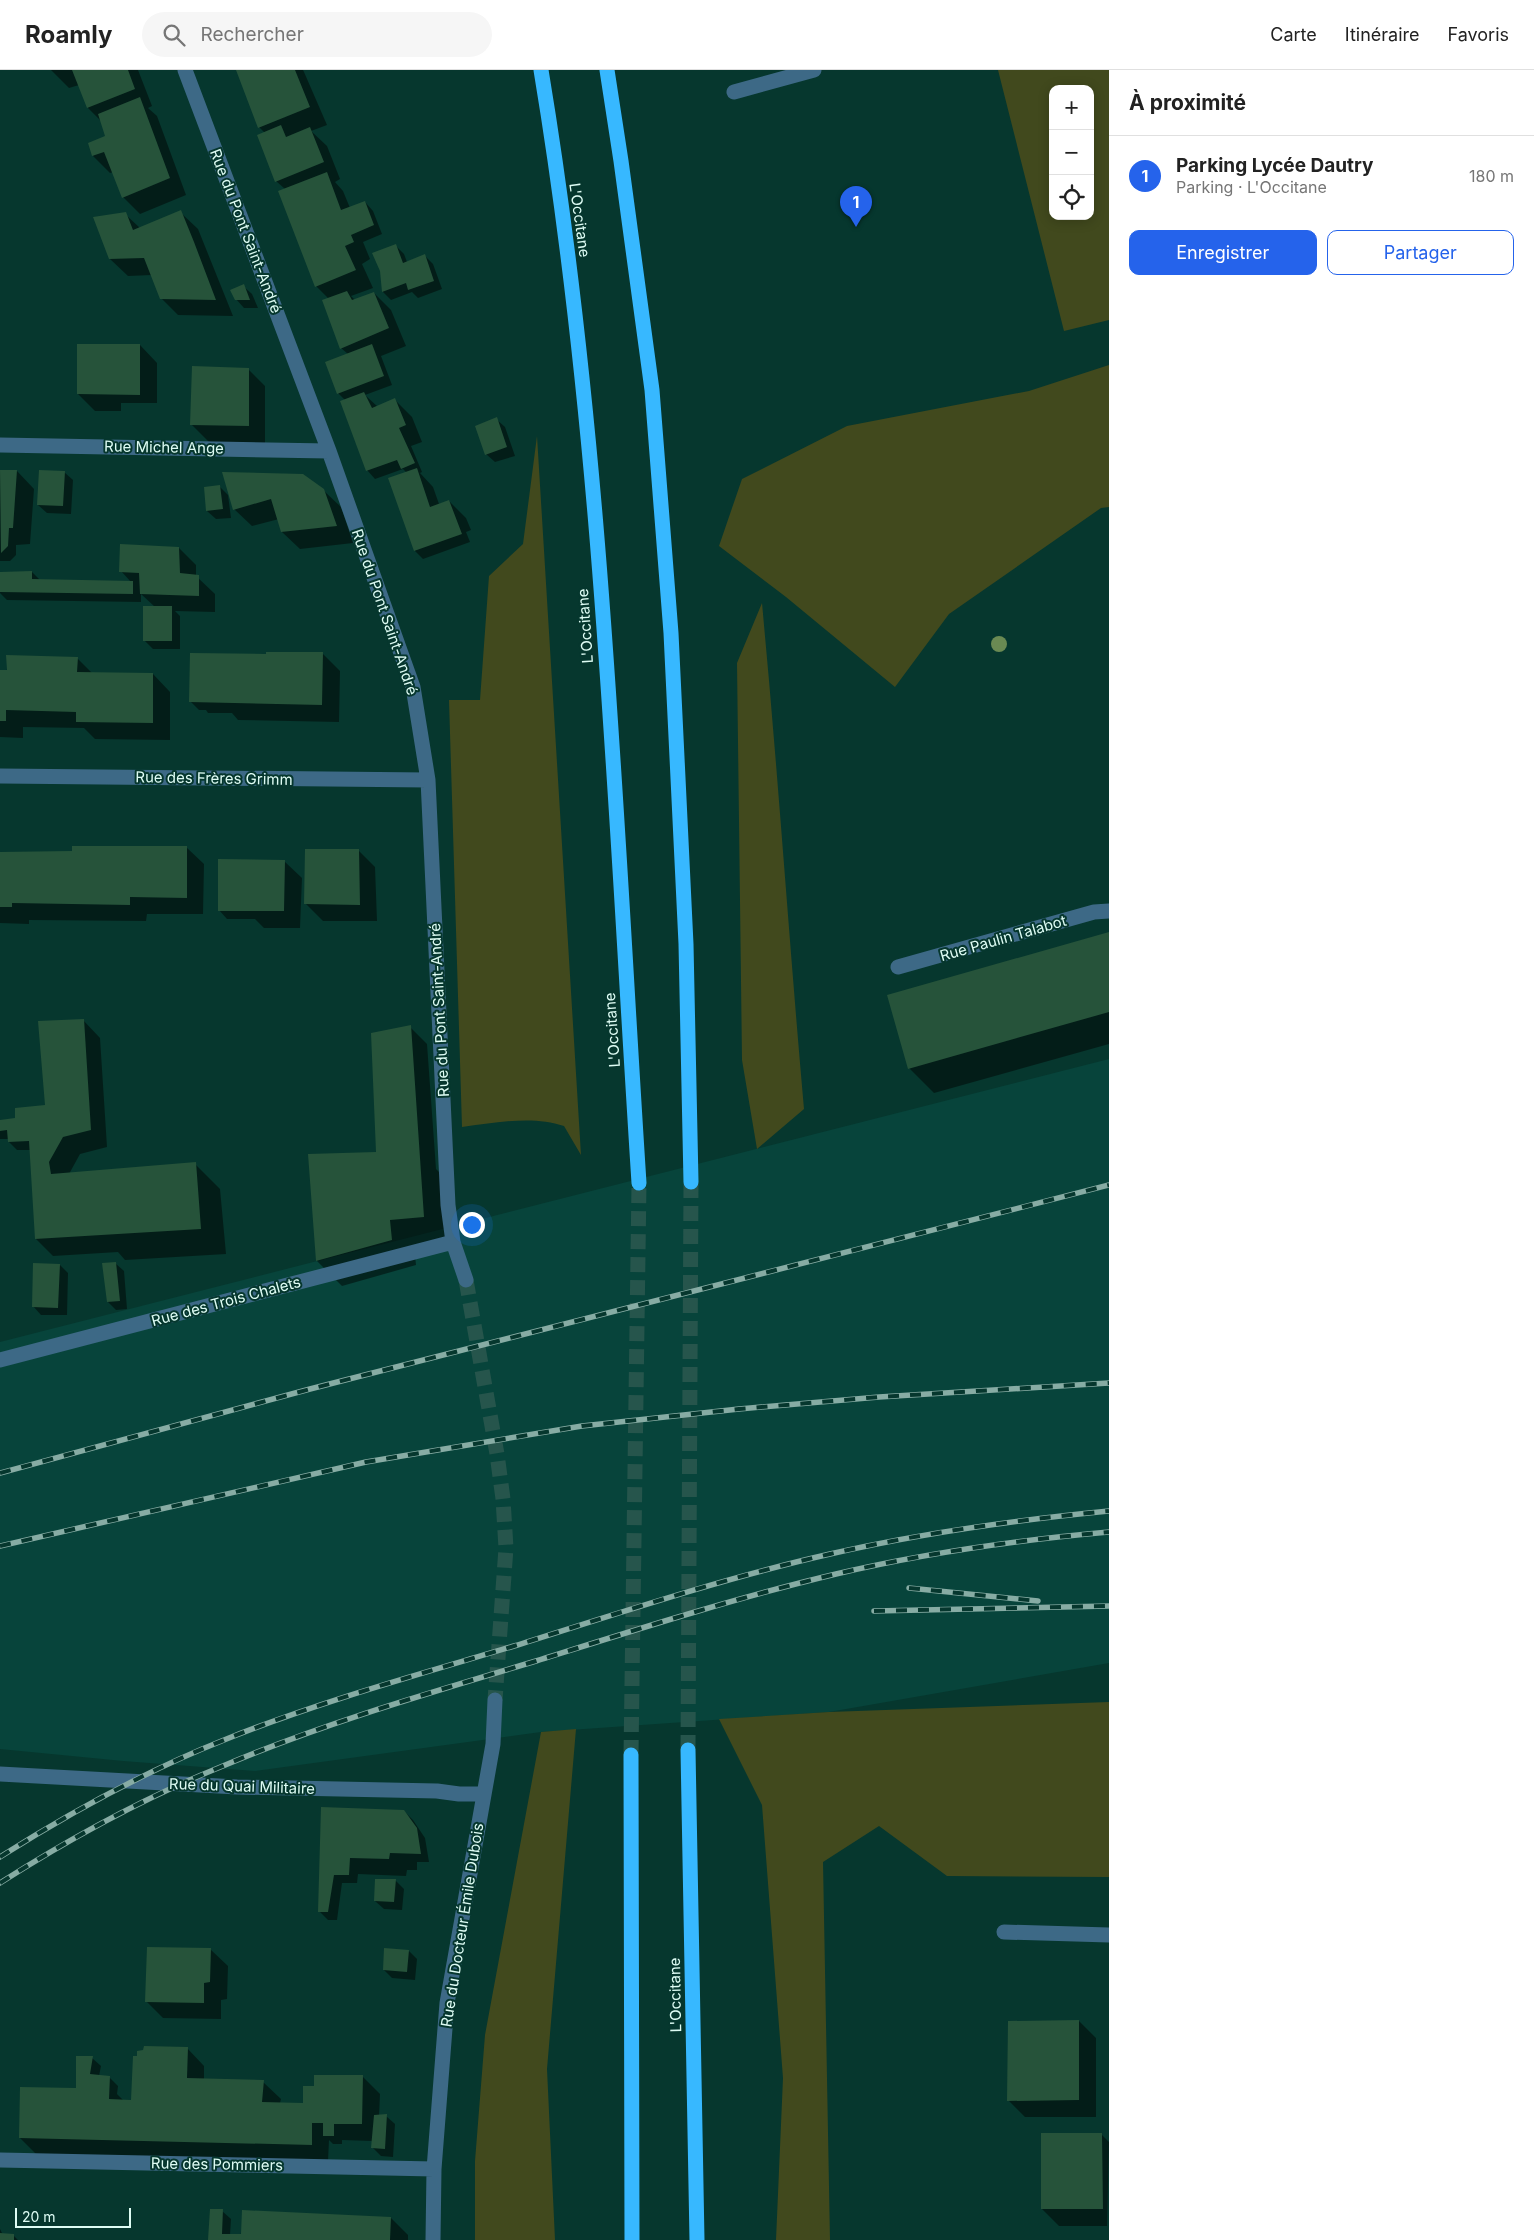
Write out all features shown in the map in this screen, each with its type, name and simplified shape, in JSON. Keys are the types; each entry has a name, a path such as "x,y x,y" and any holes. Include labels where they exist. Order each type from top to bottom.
{"highway":[{"name":"L'Occitane","path":"540,70 578,330 603,620 639,1183"},
{"path":"606,70 621,161 652,390 671,633 686,944 691,1182"},
{"name":"L'Occitane","path":"688,1750 697,2240"},
{"path":"631,1755 632,2240"}],"street":[{"name":"Rue du Pont Saint-André","path":"185,70 329,451 413,687 428,780 448,1205 453,1242 466,1280"},
{"path":"734,92 814,70"},
{"name":"Rue Michel Ange","path":"0,445 329,451"},
{"name":"Rue des Frères Grimm","path":"0,776 428,780"},
{"name":"Rue Paulin Talabot","path":"898,967 1094,912 1109,910"},
{"name":"Rue des Trois Chalets","path":"0,1360 453,1242"},
{"name":"Rue du Docteur Émile Dubois","path":"433,2240 434,2169 447,2003 493,1744 495,1700"},
{"name":"Rue du Quai Militaire","path":"0,1774 237,1787 437,1791 459,1794 484,1794"},
{"path":"1004,1932 1109,1935"},
{"name":"Rue des Pommiers","path":"0,2160 434,2169"}],"shaded area":[{"path":"1109,1059 1109,1663 829,1712 541,1732 255,1771 0,1749 0,1342"}],"green space":[{"path":"998,70 1109,70 1109,320 1064,331"},
{"path":"1109,365 1109,507 1101,508 949,614 895,687 786,597 719,546 742,479 847,426 1029,391"},
{"path":"537,436 581,1155 564,1126 552,1123 526,1120 462,1127 449,700 480,700 489,576 523,544"},
{"path":"762,603 804,1109 757,1149 742,1060 737,663"},
{"path":"1109,1702 1109,1877 947,1876 879,1826 823,1862 830,2240 776,2240 783,2078 762,1805 719,1719 829,1712"},
{"path":"576,1729 547,2069 555,2240 475,2240 475,2161 485,2035 541,1732"}],"building":[{"path":"72,70 128,70 135,89 87,108"},
{"path":"236,70 295,70 310,107 258,128"},
{"path":"140,97 170,178 122,198 104,152 92,156 88,143 105,136 98,114"},
{"path":"281,125 286,137 310,127 324,162 275,182 257,135"},
{"path":"327,172 341,210 365,201 374,225 351,235 354,242 345,246 356,270 315,287 278,191"},
{"path":"181,210 216,300 160,299 144,258 109,259 93,217 126,212 133,230"},
{"path":"396,244 403,263 425,254 434,281 408,290 406,283 382,292 380,271 372,253"},
{"path":"244,284 250,300 235,300 230,290"},
{"path":"347,291 352,300 374,292 389,328 340,349 322,300"},
{"path":"77,344 140,344 140,395 77,394"},
{"path":"372,344 384,376 337,394 325,362"},
{"path":"192,366 249,368 249,426 190,425"},
{"path":"364,392 372,408 395,398 406,425 399,428 415,463 401,469 397,460 366,471 340,401"},
{"path":"497,417 507,447 485,455 475,426"},
{"path":"417,468 430,507 449,500 462,534 414,551 388,478"},
{"path":"0,470 17,470 13,528 9,528 8,546 1,553"},
{"path":"39,470 65,471 63,506 37,505"},
{"path":"222,472 303,474 324,489 337,526 281,532 271,499 233,510"},
{"path":"220,485 223,509 206,511 204,487"},
{"path":"120,544 179,547 180,573 199,575 199,596 140,594 139,573 119,572"},
{"path":"32,571 32,579 133,581 133,594 0,592 0,572"},
{"path":"143,606 172,606 172,641 143,641"},
{"path":"266,652 323,652 322,705 189,702 190,653 266,654"},
{"path":"6,655 78,657 77,672 153,673 153,723 76,722 76,712 6,710 6,721 0,721 0,670 7,670"},
{"path":"72,846 187,846 187,898 130,897 130,905 12,903 12,907 0,907 0,852 72,851"},
{"path":"305,849 359,849 360,905 304,904"},
{"path":"218,859 285,860 284,911 218,911"},
{"path":"1109,932 1109,1012 908,1069 887,995"},
{"path":"84,1019 91,1130 63,1137 49,1162 51,1174 196,1162 201,1229 35,1239 29,1141 8,1142 7,1130 0,1131 0,1120 15,1118 15,1108 45,1105 38,1021"},
{"path":"411,1025 424,1217 390,1220 392,1240 316,1261 308,1154 376,1152 371,1033"},
{"path":"116,1262 120,1301 107,1302 102,1263"},
{"path":"33,1263 60,1264 58,1308 32,1307"},
{"path":"321,1807 404,1810 417,1828 421,1854 390,1853 389,1859 350,1858 349,1875 334,1875 328,1912 318,1912"},
{"path":"375,1879 396,1879 394,1902 374,1901"},
{"path":"147,1947 211,1948 210,1982 204,1983 204,2003 145,2002"},
{"path":"384,1948 409,1950 407,1972 383,1970"},
{"path":"1079,2020 1079,2100 1007,2101 1008,2021"},
{"path":"144,2046 188,2047 187,2078 264,2080 262,2102 303,2103 303,2086 314,2086 314,2075 363,2075 362,2124 334,2124 334,2136 323,2136 323,2123 312,2123 312,2145 19,2138 20,2087 76,2088 76,2056 93,2056 90,2074 110,2076 109,2099 131,2100 133,2056 137,2056 137,2051 143,2050"},
{"path":"387,2114 385,2149 371,2148 374,2115"},
{"path":"1041,2133 1102,2133 1103,2209 1041,2209"},
{"path":"210,2209 223,2209 222,2234 241,2234 242,2210 391,2217 390,2240 208,2240"},
{"path":"0,2233 14,2234 14,2240 0,2240"}],"tunnel":[{"path":"688,1750 691,1182"},
{"path":"631,1755 639,1183"},
{"path":"466,1280 497,1454 503,1499 506,1548 495,1700"}],"railway":[{"path":"0,1473 310,1389 1109,1185"},
{"path":"0,1546 366,1462 582,1426 739,1409 879,1397 1109,1383"},
{"path":"0,1857 82,1808 166,1765 259,1726 368,1690 790,1563 865,1546 934,1534 1004,1523 1109,1511"},
{"path":"0,1883 106,1821 190,1780 296,1737 416,1697 760,1593 836,1574 972,1548 1109,1532"},
{"path":"909,1588 1038,1601"},
{"path":"874,1611 1109,1606"}],"place":[{"name":"Parking Lycée Dautry","path":"856,227"}]}
